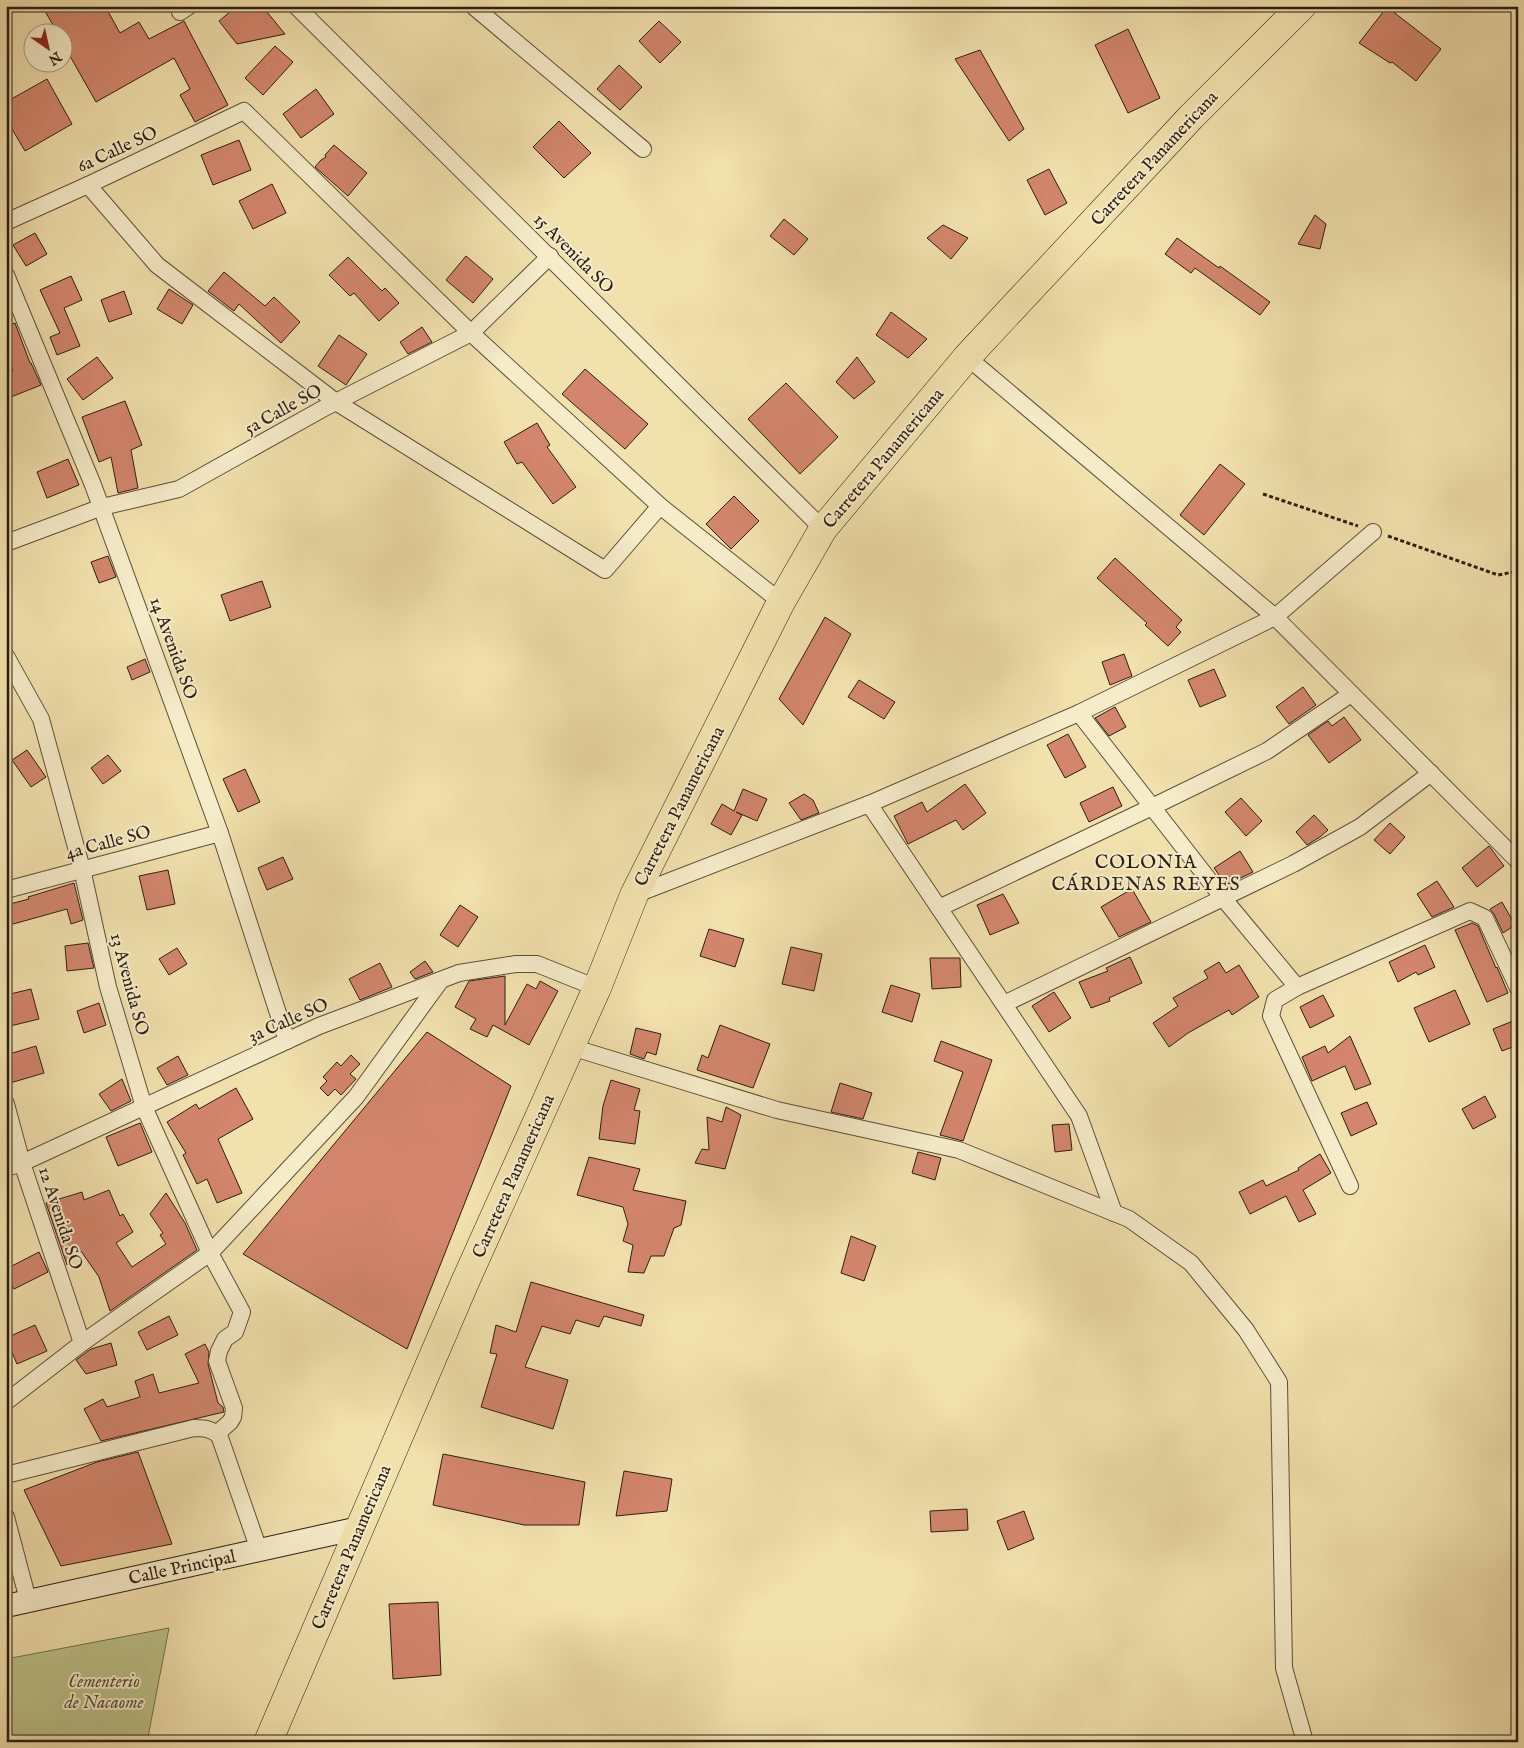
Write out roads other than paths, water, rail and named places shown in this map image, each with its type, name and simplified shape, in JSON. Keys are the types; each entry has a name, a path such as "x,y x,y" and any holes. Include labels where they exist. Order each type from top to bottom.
{"highway":[{"name":"Carretera Panamericana","path":"268,1742 465,1282 597,988 634,895 781,602 823,529 967,357 1191,117 1302,6"}],"street":[{"name":"15 Avenida SO","path":"296,6 823,529"},
{"path":"474,6 643,149"},
{"name":"6a Calle SO","path":"6,222 244,111 471,333"},
{"path":"88,185 157,265 336,402 605,570 660,506"},
{"name":"5a Calle SO","path":"6,543 102,507 179,489 336,402 471,333 550,256"},
{"name":"14 Avenida SO","path":"6,275 102,507 220,833 287,1041"},
{"path":"471,333 660,506 781,602"},
{"path":"967,357 1275,617 1518,861"},
{"path":"634,895 869,804 1079,713 1275,617 1373,532"},
{"name":"13 Avenida SO","path":"6,656 40,719 82,869 108,987 144,1107 210,1253 242,1312 235,1332 226,1339 219,1351 217,1360 234,1408 233,1417 219,1435"},
{"path":"939,908 1152,808 1267,751 1351,694"},
{"path":"1079,713 1223,898 1297,987"},
{"path":"1004,1004 1293,864 1360,827 1430,773"},
{"path":"869,804 1079,1116 1114,1213"},
{"name":"4a Calle SO","path":"6,890 220,833"},
{"path":"1350,1186 1271,1016 1275,1000 1297,987 1470,912 1485,918 1518,988"},
{"name":"3a Calle SO","path":"14,1165 319,1026 459,973 516,964 537,964 597,988"},
{"path":"6,1402 82,1343 210,1253 356,1097 441,980"},
{"path":"571,1047 777,1110 960,1150 1129,1219 1191,1263 1246,1330 1279,1382 1284,1668 1305,1742"},
{"name":"12 Avenida SO","path":"6,1104 14,1165 82,1343"},
{"path":"6,1475 194,1428 207,1428 219,1435 259,1550"},
{"path":"6,1517 28,1600"},
{"name":"Calle Principal","path":"6,1606 359,1528"}],"district":[{"name":"COLONIA CÁRDENAS REYES","path":"1146,872"}],"park label":[{"name":"Cementerio de Nacaome","path":"104,1691"}]}
